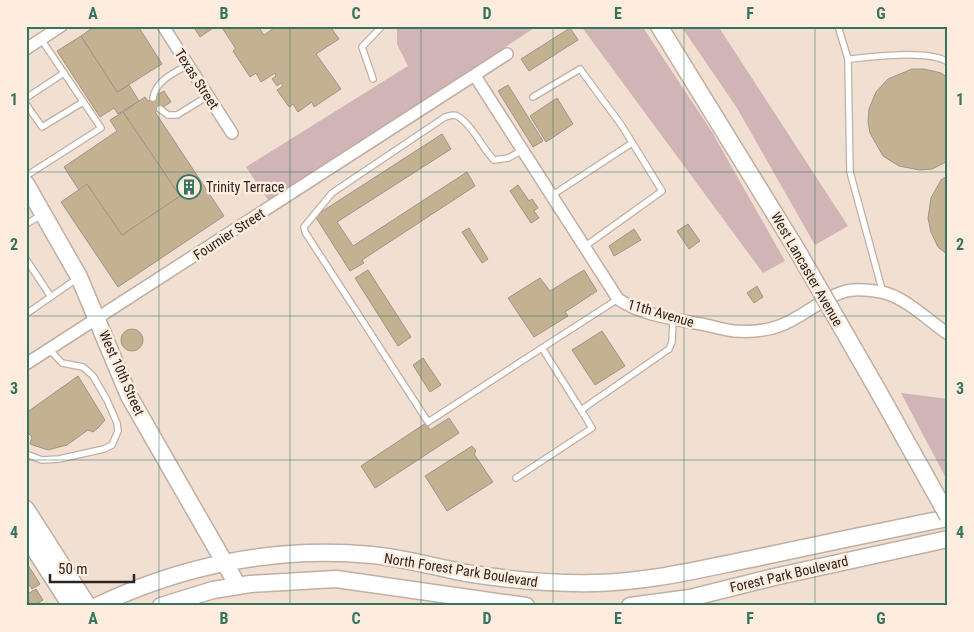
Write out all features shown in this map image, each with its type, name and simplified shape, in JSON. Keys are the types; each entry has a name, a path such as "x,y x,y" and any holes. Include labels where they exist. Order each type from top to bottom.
{"main road":[{"name":"West Lancaster Avenue","path":"659,26 797,250 948,517"},
{"name":"West 10th Street","path":"26,184 79,277 129,396 238,586"},
{"path":"26,509 88,606"},
{"name":"North Forest Park Boulevard","path":"96,606 158,579 201,567 254,558 294,554 374,555 467,573 531,582 620,582 692,571 948,517"},
{"path":"26,536 71,606"},
{"name":"Forest Park Boulevard","path":"630,606 690,598 774,577 948,539"},
{"path":"161,606 200,594 238,586 336,579 526,606"}],"street":[{"path":"26,49 61,26"},
{"name":"Texas Street","path":"163,26 232,133"},
{"name":"Fournier Street","path":"26,364 507,54"},
{"name":"11th Avenue","path":"475,76 618,299 626,305 674,319 733,330 767,329 790,322 834,295 844,291 883,292 905,303 948,334"}],"lane":[{"path":"372,80 362,47 382,26"},
{"path":"838,26 848,60 850,172 883,292"},
{"path":"26,176 101,128 41,39"},
{"path":"848,60 904,55 941,57 948,62"},
{"path":"154,98 159,83 188,65"},
{"path":"533,97 580,69 632,143 662,191 584,247"},
{"path":"26,98 64,73"},
{"path":"160,109 168,115 178,115 208,96"},
{"path":"26,104 42,127 83,102"},
{"path":"523,150 508,158 494,160 466,124 457,116 445,117 332,193 304,227 305,232 428,422 618,299"},
{"path":"551,196 632,143"},
{"path":"26,224 44,214"},
{"path":"26,259 51,296"},
{"path":"26,314 79,277"},
{"path":"581,410 669,349 672,342 674,319"},
{"path":"516,478 592,428 542,348"},
{"path":"26,454 42,460 104,449 112,445 118,431 117,423 107,400 93,376 83,367 62,363 49,349"}],"shaded area":[{"path":"397,26 537,26 270,203 246,167 408,66 397,44"},
{"path":"581,26 642,26 712,132 785,261 763,273"},
{"path":"681,26 718,26 848,226 815,245 737,108"},
{"path":"901,393 948,399 948,482"}],"building":[{"path":"95,26 138,26 162,64 117,92 81,36"},
{"path":"193,26 216,26 200,37"},
{"path":"221,26 258,26 264,35 277,26 337,26 332,29 339,39 316,54 341,89 314,107 312,102 298,112 293,104 289,107 277,90 283,86 281,83 277,86 272,79 276,76 275,73 261,82 256,73 250,77 233,51 236,49"},
{"path":"570,28 578,40 529,71 521,59"},
{"path":"81,36 117,92 129,85 139,101 118,114 114,108 100,117 57,51"},
{"path":"912,69 924,69 941,73 948,78 948,161 932,169 920,170 899,166 883,156 870,133 868,122 869,109 876,92 888,79"},
{"path":"508,85 543,141 533,147 498,91"},
{"name":"Trinity Terrace","path":"164,91 171,102 155,112 224,216 118,287 61,202 87,184 122,235 180,196 123,112 145,97 148,101"},
{"path":"557,98 573,124 546,142 530,116"},
{"path":"123,112 180,196 122,235 87,184 79,190 64,167 117,131 110,120"},
{"path":"442,134 451,149 337,222 353,246 467,172 475,186 362,260 364,263 350,271 315,216"},
{"path":"948,175 948,255 938,247 931,232 928,218 931,198 941,180"},
{"path":"518,185 529,201 532,199 538,208 534,211 539,218 531,223 510,191"},
{"path":"688,224 700,241 689,249 677,231"},
{"path":"469,228 488,259 482,263 462,232"},
{"path":"634,229 641,240 614,256 609,246"},
{"path":"368,270 411,337 398,346 355,278"},
{"path":"584,270 597,291 565,312 568,316 534,337 508,298 540,278 550,291"},
{"path":"757,286 763,297 754,303 747,293"},
{"path":"132,329 140,332 143,340 140,348 132,351 124,348 121,340 124,332"},
{"path":"602,331 625,366 595,385 572,350"},
{"path":"423,358 441,385 430,392 413,365"},
{"path":"78,376 105,420 93,432 88,430 67,445 48,450 30,444 32,437 26,431 26,413"},
{"path":"449,418 459,433 375,488 361,466 426,423 430,430"},
{"path":"472,446 476,451 474,454 493,482 447,511 425,476"},
{"path":"26,562 40,584 32,589 26,580"},
{"path":"36,589 43,600 33,606 26,606 26,595"}],"place":[{"name":"Trinity Terrace","path":"189,187"}]}
